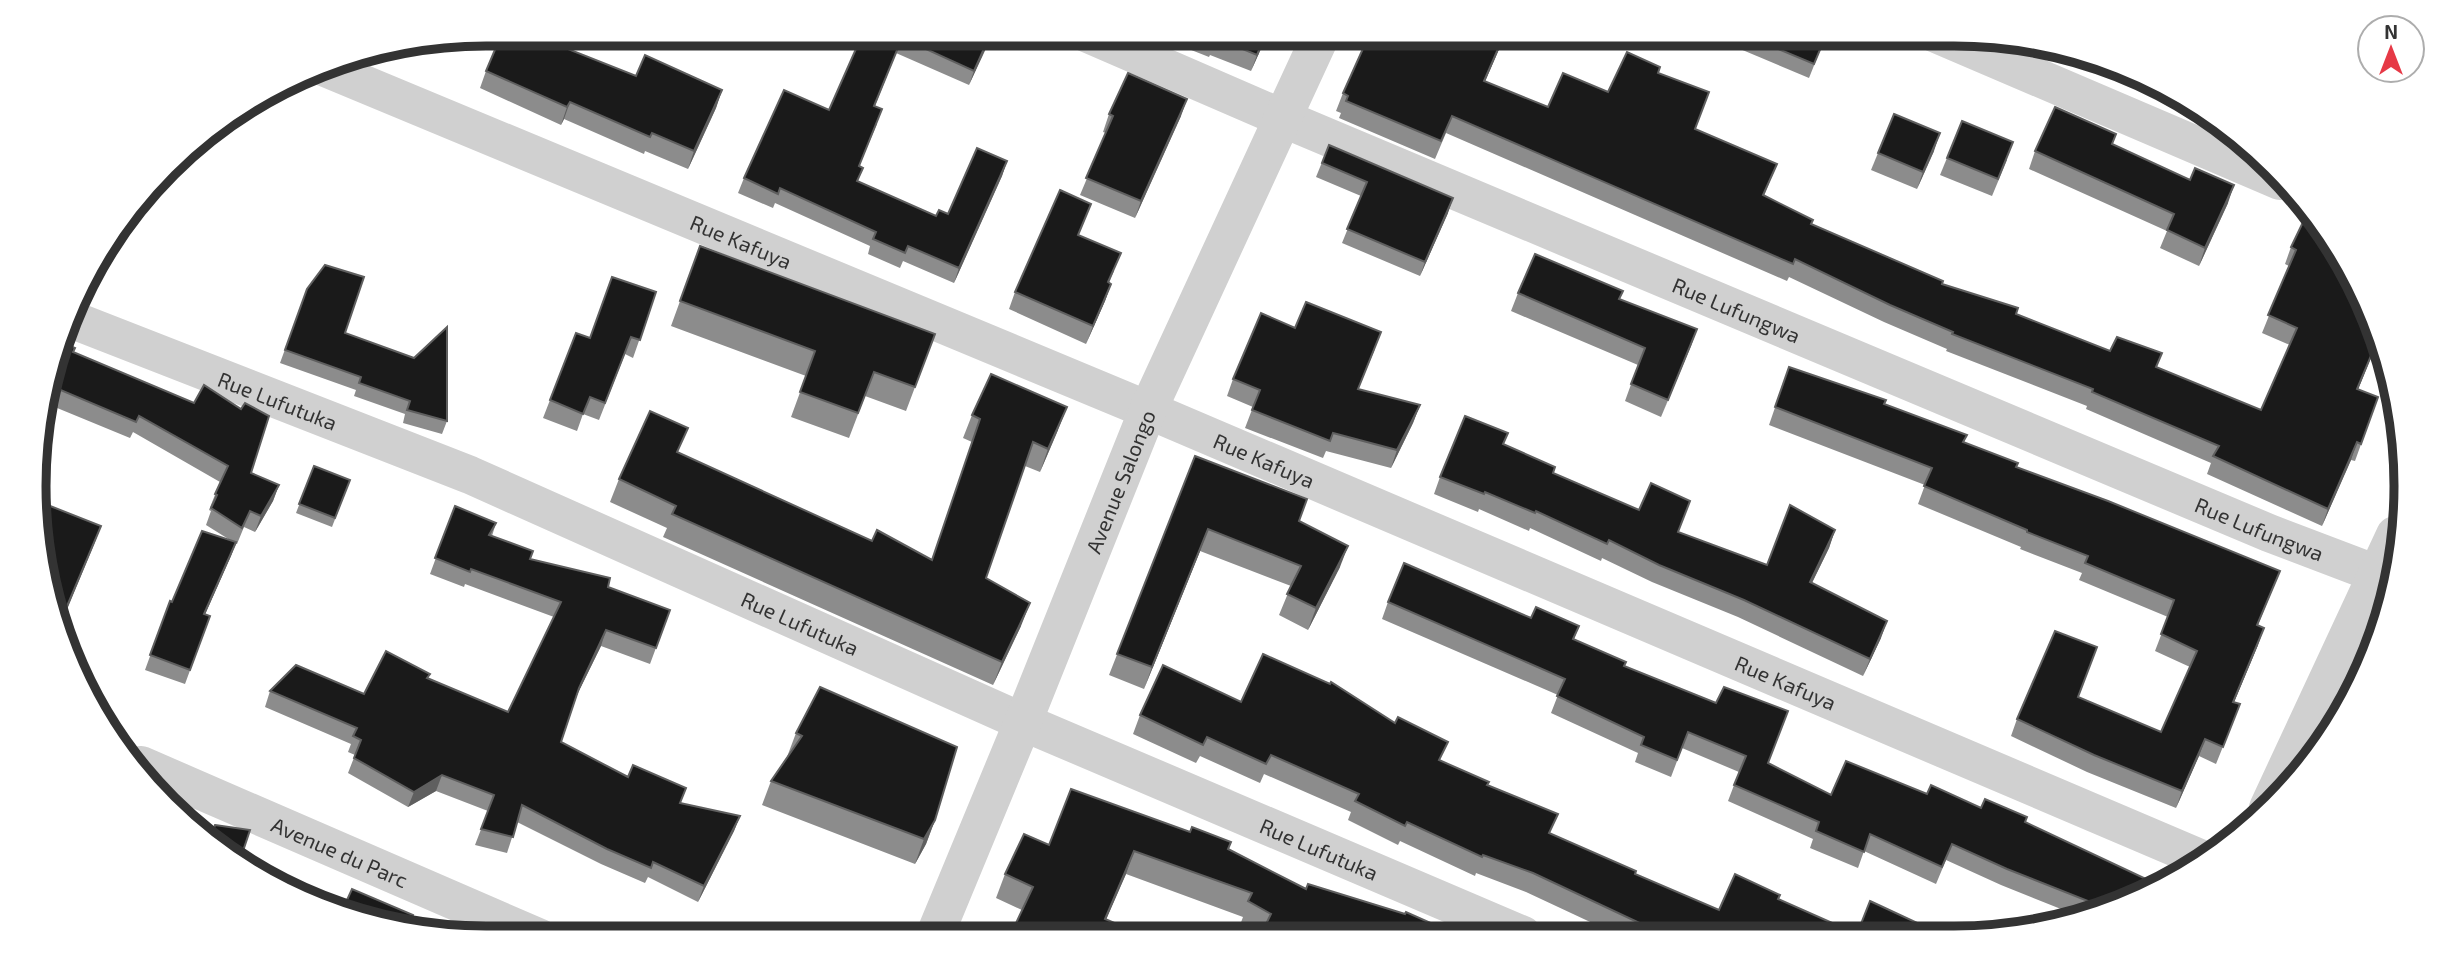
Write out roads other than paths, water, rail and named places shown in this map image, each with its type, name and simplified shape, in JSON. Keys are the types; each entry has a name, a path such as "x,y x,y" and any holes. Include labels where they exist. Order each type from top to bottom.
{"street":[{"name":"Rue Lufungwa","path":"1114,45 2269,533 2383,576"},
{"name":"Avenue Salongo","path":"939,926 1148,410 1316,45"},
{"path":"1963,45 2267,176"},
{"name":"Rue Kafuya","path":"335,72 1148,410 2193,855"},
{"name":"Rue Lufutuka","path":"77,322 470,475 1023,722 1502,926"},
{"path":"2282,779 2383,576 2388,558"},
{"name":"Avenue du Parc","path":"149,768 512,926"}]}
